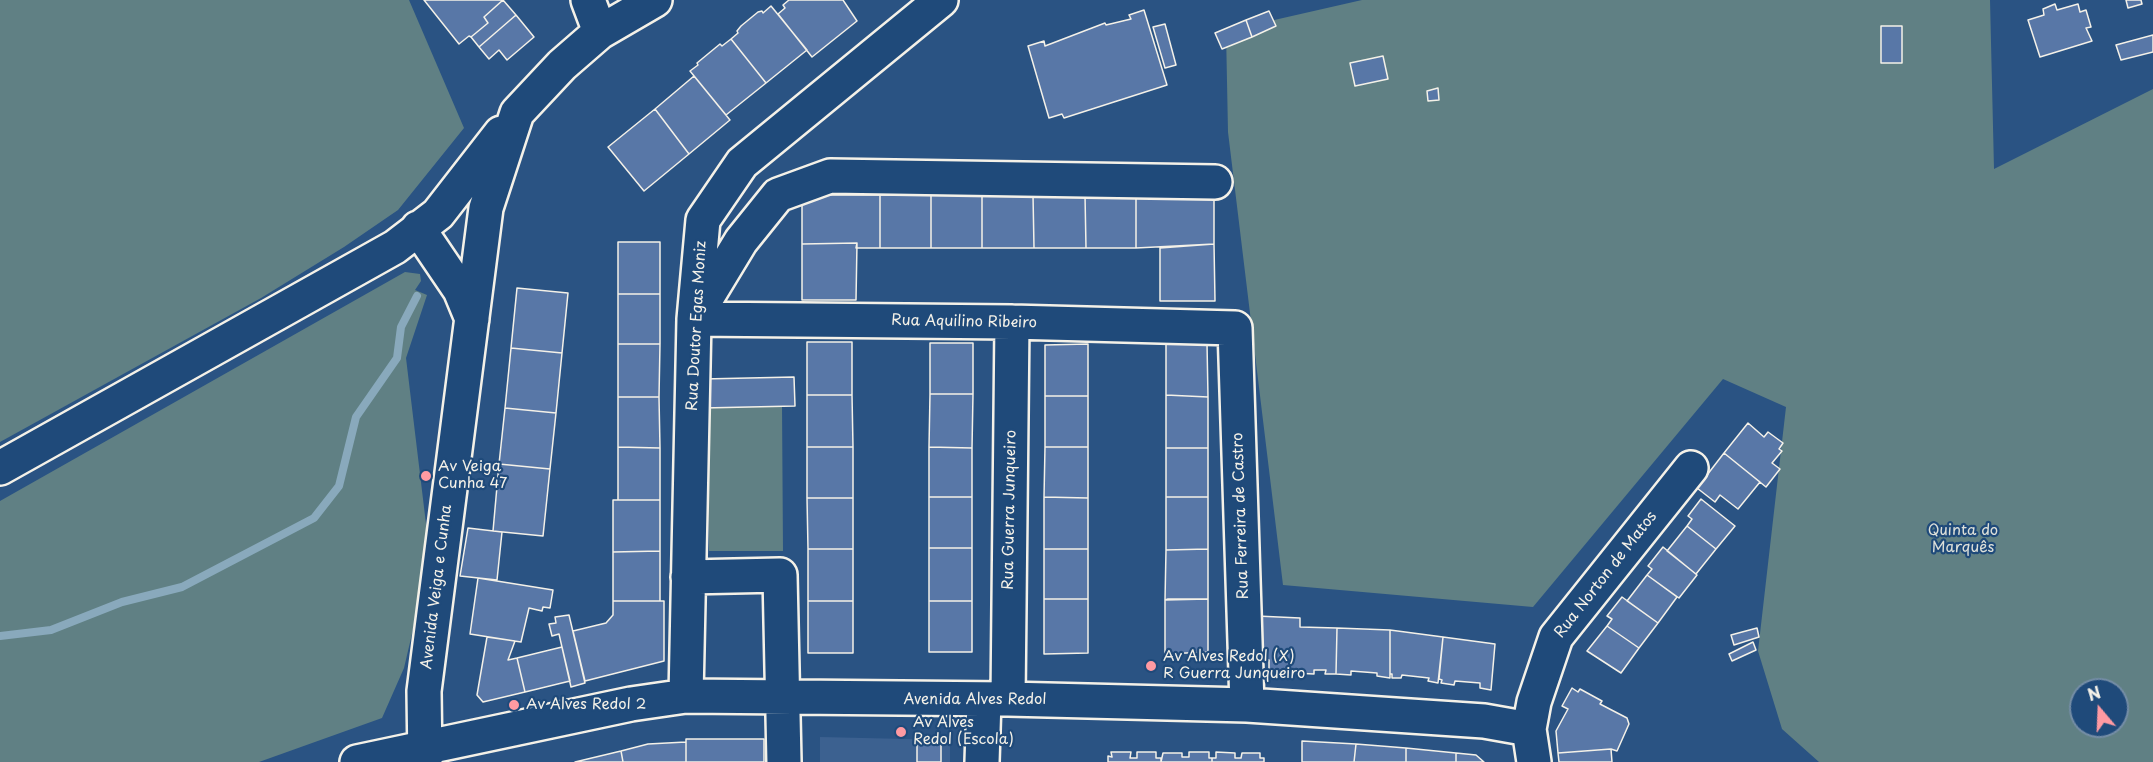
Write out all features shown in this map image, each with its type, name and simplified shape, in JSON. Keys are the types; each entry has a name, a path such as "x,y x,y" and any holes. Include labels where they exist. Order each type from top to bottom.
{"street":[{"path":"588,0 600,32"},
{"name":"Avenida Veiga e Cunha","path":"425,755 424,691 486,208 517,113 562,65 600,32 655,0"},
{"name":"Rua Doutor Egas Moniz","path":"686,696 694,319 703,220 742,163 941,0"},
{"path":"0,468 394,247 428,221 517,113"},
{"path":"694,319 741,241 778,195 830,176 1215,182"},
{"path":"428,221 465,237 473,250 479,269"},
{"name":"Avenida Veiga e Cunha","path":"428,221 472,319"},
{"name":"Rua Aquilino Ribeiro","path":"694,319 1012,322 1235,328"},
{"name":"Rua Guerra Junqueiro","path":"982,762 996,699 1012,322"},
{"name":"Rua Ferreira de Castro","path":"1235,328 1247,705"},
{"name":"Rua Norton de Matos","path":"1534,762 1529,729 1534,702 1556,637 1691,468"},
{"path":"688,577 780,575 784,762"},
{"name":"Avenida Alves Redol","path":"357,762 425,755 631,704 686,696 996,699 1247,705 1484,721 1529,729"}],"shaded area":[{"path":"820,737 950,740 950,762 820,762"}],"green space":[{"path":"0,0 409,0 464,128 398,210 344,247 261,298 0,442"},
{"name":"Quinta do Marquês","path":"1362,0 1990,0 1994,169 2153,89 2153,762 1819,762 1782,729 1758,651 1786,407 1723,379 1533,607 1283,585 1228,132 1226,31"},
{"path":"405,272 420,274 421,281 415,290 427,295 406,358 430,557 404,668 382,718 259,762 0,762 0,501"},
{"path":"782,405 783,551 709,551 708,406"}],"building":[{"path":"424,0 503,0 484,17 488,23 459,44"},
{"path":"503,0 516,15 479,47 471,37 488,23 484,17"},
{"path":"789,0 843,0 857,21 812,57 778,14"},
{"path":"2126,0 2141,0 2142,4 2128,8"},
{"path":"2055,4 2057,10 2078,4 2080,12 2086,10 2091,27 2086,28 2092,41 2040,57 2028,20 2044,15 2043,9"},
{"path":"771,6 807,50 766,83 731,39 738,33 741,26 758,12 763,13"},
{"path":"1144,10 1167,85 1064,118 1062,114 1049,118 1028,46 1044,41 1045,46 1105,23 1106,25 1131,19 1129,15"},
{"path":"1269,11 1276,26 1252,37 1246,20"},
{"path":"516,15 534,37 507,60 499,50 489,59 479,47"},
{"path":"1246,20 1252,37 1222,49 1215,33"},
{"path":"1165,24 1176,65 1165,68 1153,27"},
{"path":"1881,26 1902,26 1902,63 1881,63"},
{"path":"2153,35 2153,52 2121,60 2116,45"},
{"path":"731,39 766,83 726,115 690,71 720,44 722,46"},
{"path":"1383,56 1388,79 1355,86 1350,63"},
{"path":"694,76 730,120 689,154 655,109"},
{"path":"1438,88 1439,100 1428,101 1427,91"},
{"path":"655,109 689,154 644,191 608,147"},
{"path":"802,195 880,195 880,248 856,248 857,243 802,244"},
{"path":"880,195 931,195 931,248 880,248"},
{"path":"931,195 982,195 982,248 931,248"},
{"path":"982,195 1033,195 1034,248 982,248"},
{"path":"1033,195 1085,195 1086,248 1034,248"},
{"path":"1085,195 1136,196 1136,248 1086,248"},
{"path":"1136,196 1214,196 1214,244 1136,248"},
{"path":"618,242 660,242 660,294 618,294"},
{"path":"857,243 856,300 802,300 802,244"},
{"path":"1214,244 1215,301 1160,301 1160,248"},
{"path":"517,288 568,293 562,353 511,348"},
{"path":"618,294 660,294 660,344 618,344"},
{"path":"807,342 852,342 852,395 807,395"},
{"path":"930,343 973,343 973,394 930,394"},
{"path":"1166,343 1207,343 1208,397 1166,395"},
{"path":"618,344 660,344 659,397 618,397"},
{"path":"1088,344 1088,396 1045,396 1045,345"},
{"path":"511,348 562,353 556,413 505,408"},
{"path":"794,377 795,406 703,408 703,379"},
{"path":"930,394 973,394 972,448 929,447"},
{"path":"807,395 852,395 853,447 807,447"},
{"path":"1166,395 1208,397 1208,448 1166,448"},
{"path":"1045,396 1088,396 1088,447 1045,447"},
{"path":"618,397 659,397 660,448 618,447"},
{"path":"505,408 556,413 550,469 499,464"},
{"path":"1748,423 1764,437 1768,432 1783,443 1779,449 1782,451 1772,463 1780,469 1766,487 1724,453"},
{"path":"618,447 660,448 660,500 618,500"},
{"path":"807,447 853,447 853,498 807,498"},
{"path":"929,447 972,448 972,497 929,497"},
{"path":"1045,447 1088,447 1088,498 1044,497"},
{"path":"1166,448 1208,448 1208,497 1166,497"},
{"path":"1724,453 1760,482 1738,509 1720,495 1715,502 1697,488"},
{"path":"499,464 550,469 543,536 493,531"},
{"path":"929,497 972,497 972,548 929,548"},
{"path":"1044,497 1088,498 1088,549 1044,549"},
{"path":"1166,497 1208,497 1208,549 1166,550"},
{"path":"807,498 853,498 853,549 808,549"},
{"path":"1701,499 1735,526 1716,549 1687,526 1692,519 1688,516"},
{"path":"613,500 660,500 660,551 613,552"},
{"path":"1687,526 1716,549 1696,574 1667,551"},
{"path":"468,528 502,532 497,580 460,576"},
{"path":"1663,547 1697,575 1679,598 1647,575 1652,569 1648,566"},
{"path":"929,548 972,548 972,601 929,601"},
{"path":"808,549 853,549 853,601 808,601"},
{"path":"1044,549 1088,549 1088,599 1044,599"},
{"path":"1208,549 1208,599 1165,600 1166,550"},
{"path":"660,551 660,601 613,601 613,552"},
{"path":"1647,575 1677,597 1658,623 1627,601"},
{"path":"478,578 553,590 550,608 543,607 542,611 529,608 521,642 470,634"},
{"path":"1622,597 1658,623 1639,648 1607,626 1612,619 1607,616"},
{"path":"1044,599 1088,599 1088,653 1044,654"},
{"path":"1208,599 1208,652 1165,654 1165,600"},
{"path":"613,601 664,601 664,661 585,681 573,631 606,623 613,615"},
{"path":"808,601 853,601 853,653 808,653"},
{"path":"929,601 972,601 972,652 929,652"},
{"path":"569,615 585,683 571,687 559,634 552,636 549,624 556,623 555,617"},
{"path":"1257,616 1300,618 1300,627 1337,628 1336,674 1325,674 1326,670 1314,670 1314,674 1294,673 1294,669 1284,669 1283,674 1273,674 1273,669 1269,669 1269,660 1257,658"},
{"path":"1607,626 1639,648 1621,673 1587,651"},
{"path":"1337,628 1390,630 1390,678 1377,676 1377,673 1351,671 1351,675 1336,674"},
{"path":"1757,628 1759,637 1734,645 1731,635"},
{"path":"1390,630 1443,637 1438,683 1428,681 1429,678 1402,675 1401,678 1392,678 1390,674"},
{"path":"487,637 515,641 508,660 517,658 525,692 483,702 477,695"},
{"path":"1443,637 1495,644 1491,690 1480,688 1480,683 1455,681 1454,685 1441,683 1442,680 1439,679"},
{"path":"1753,642 1756,650 1732,661 1729,654"},
{"path":"562,647 570,681 525,692 517,658"},
{"path":"1572,688 1578,692 1580,689 1602,701 1600,704 1627,718 1629,724 1617,751 1611,749 1558,753 1556,731 1568,709 1562,706"},
{"path":"686,739 764,739 764,762 686,762"},
{"path":"1302,741 1356,744 1354,762 1302,762"},
{"path":"686,742 686,762 623,762 621,751 648,744"},
{"path":"917,743 941,743 941,762 917,762"},
{"path":"1356,744 1406,748 1406,762 1354,762"},
{"path":"1406,748 1456,753 1456,762 1406,762"},
{"path":"1611,749 1612,762 1559,762 1558,753"},
{"path":"621,751 623,762 575,762"},
{"path":"1111,752 1131,752 1130,758 1137,758 1137,752 1156,752 1156,758 1161,758 1161,762 1108,762 1108,756 1112,757"},
{"path":"1189,752 1209,752 1212,762 1161,762 1163,753 1182,753 1182,757 1189,757"},
{"path":"1216,752 1235,753 1235,758 1241,758 1242,753 1260,753 1260,758 1264,758 1264,762 1212,762 1212,758 1216,758"},
{"path":"1456,753 1476,755 1484,762 1456,762"}],"waterway":[{"path":"0,636 51,630 122,602 182,587 314,518 339,486 356,417 397,358 401,327 417,296"}],"place":[{"name":"Av Veiga Cunha 47","path":"426,476"},
{"name":"Av Alves Redol (X) R Guerra Junqueiro","path":"1151,666"},
{"name":"Av Alves Redol 2","path":"514,705"},
{"name":"Av Alves Redol (Escola)","path":"901,732"}]}
